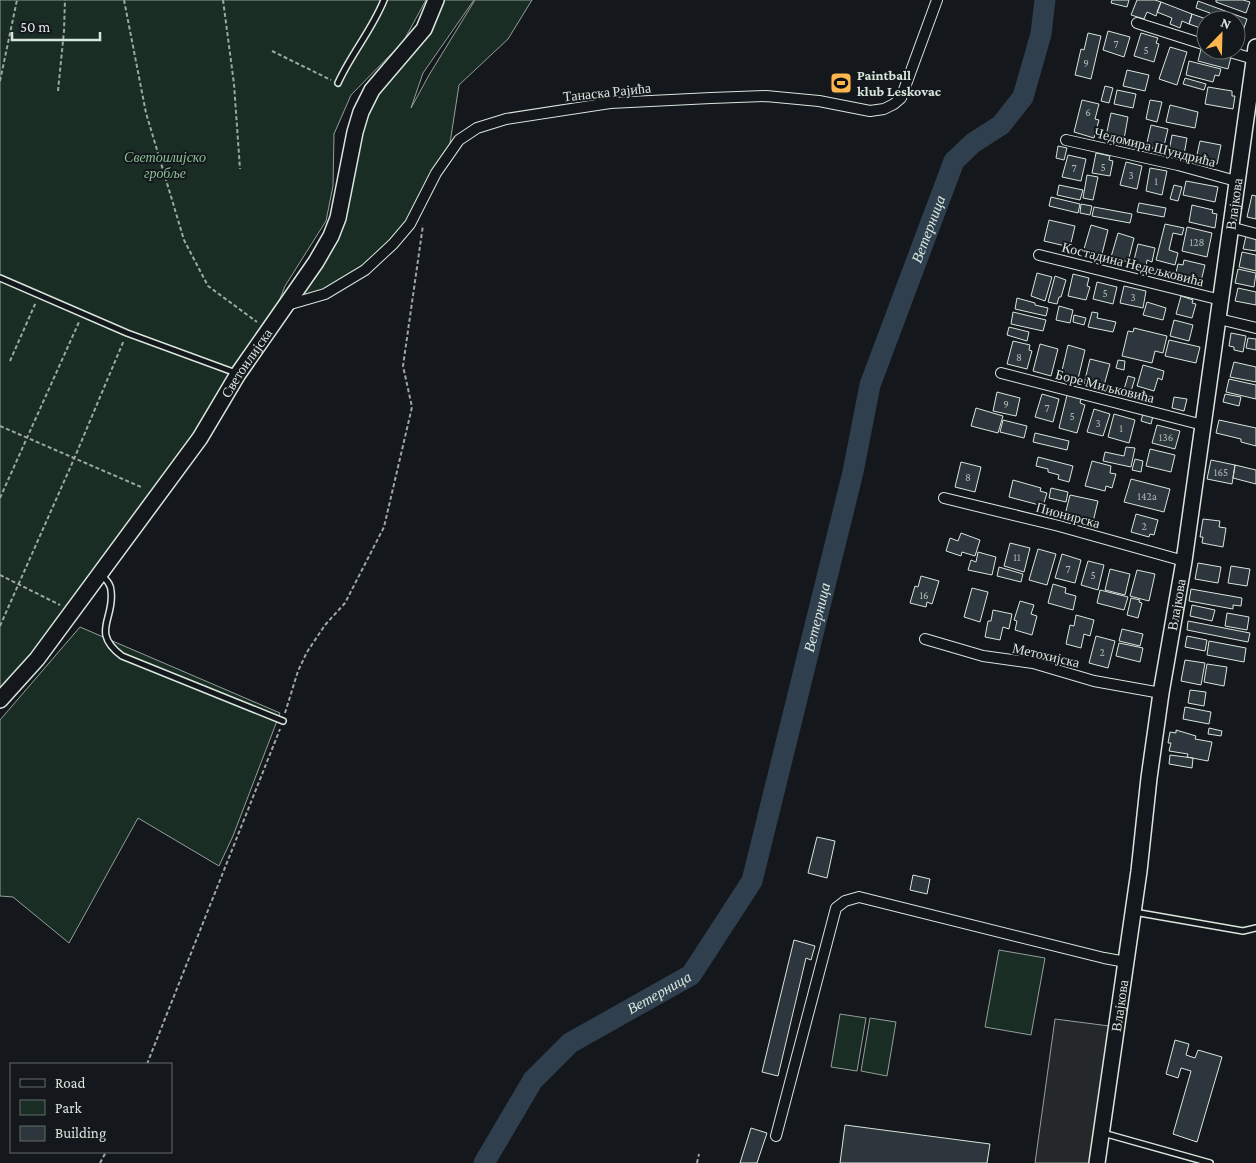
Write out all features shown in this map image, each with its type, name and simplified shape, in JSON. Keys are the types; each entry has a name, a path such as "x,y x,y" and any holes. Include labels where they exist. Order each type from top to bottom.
{"main road":[{"name":"Светоилијска","path":"0,700 37,659 200,438 238,374 316,262 331,236 338,218 355,132 361,112 372,90 424,28 436,0"},
{"name":"Влајкова","path":"1097,1163 1133,912 1161,693 1184,561 1255,53"}],"street":[{"name":"Танаска Рајића","path":"287,305 324,294 365,270 393,244 410,224 436,173 459,140 477,128 506,119 610,103 711,98 766,96 818,102 870,112 884,109 901,98 937,0"},
{"path":"1137,24 1196,42"},
{"name":"Чедомира Шундрића","path":"1066,140 1178,165 1236,181"},
{"path":"1230,227 1256,234"},
{"name":"Костадина Недељковића","path":"1039,255 1221,300"},
{"path":"1219,319 1256,328"},
{"name":"Боре Миљковића","path":"1001,373 1203,425"},
{"name":"Пионирска","path":"944,498 1059,526 1184,561"},
{"name":"Метохијска","path":"925,639 983,656 1033,663 1094,680 1161,693"},
{"path":"776,1136 836,908 844,901 859,897 1126,962"}],"lane":[{"path":"338,83 347,63 365,38 384,0"},
{"path":"0,278 127,333 238,374"},
{"path":"100,572 109,583 112,591 105,634 112,649 122,656 283,720"},
{"path":"1133,912 1243,931 1256,928"},
{"path":"1102,1133 1210,1163"}],"path":[{"path":"0,81 17,0"},
{"path":"58,90 65,0"},
{"path":"124,0 146,112 184,240 208,286 268,330"},
{"path":"222,0 234,84 240,169"},
{"path":"272,51 338,83"},
{"path":"147,1063 283,720 298,671 307,652 325,625 344,603 384,527 412,407 403,366 423,226"},
{"path":"10,361 39,295"},
{"path":"0,498 83,314"},
{"path":"0,626 127,333"},
{"path":"0,426 141,487"},
{"path":"0,575 61,606"},
{"path":"697,1163 699,1154"}],"green space":[{"name":"Светоилијско гробље","path":"0,0 426,0 403,42 351,95 334,134 333,186 326,221 285,286 268,330 0,700"},
{"path":"436,0 474,0 423,73 411,108 475,0 532,0 508,39 459,85 448,156 393,244 325,294 287,305 331,236 355,132"},
{"path":"80,627 280,713 233,836 219,866 138,818 69,943 13,897 0,896 0,720"},
{"path":"999,950 1045,958 1031,1035 985,1027"},
{"path":"840,1014 866,1018 857,1071 831,1067"},
{"path":"870,1018 896,1022 887,1076 861,1071"}],"shaded area":[{"path":"1055,1019 1117,1027 1097,1163 1035,1163"}],"building":[{"path":"1112,0 1129,0 1127,7 1111,3"},
{"path":"1137,0 1161,2 1156,16 1147,12 1144,19 1131,15"},
{"path":"1216,0 1243,0 1250,2 1246,13 1246,10 1238,10 1216,2"},
{"path":"1198,1 1222,10 1202,10 1196,8"},
{"path":"1161,2 1192,14 1189,24 1182,21 1180,28 1170,24 1172,18 1157,12"},
{"path":"1192,14 1196,15 1196,26 1189,24"},
{"path":"1108,31 1130,37 1124,57 1103,50"},
{"path":"1088,33 1101,36 1091,79 1075,75 1081,49 1084,50"},
{"path":"1141,33 1158,38 1156,43 1159,44 1154,62 1134,56"},
{"path":"1170,47 1187,52 1177,85 1159,79"},
{"path":"1198,60 1230,60 1228,69"},
{"path":"1189,61 1221,69 1219,76 1215,75 1213,82 1186,75"},
{"path":"1127,70 1149,75 1145,91 1123,86"},
{"path":"1185,78 1206,84 1204,90 1183,84"},
{"path":"1105,86 1113,88 1109,103 1101,101"},
{"path":"1208,87 1232,91 1232,96 1235,96 1233,109 1205,104"},
{"path":"1117,90 1136,94 1133,108 1114,104"},
{"path":"1082,100 1099,104 1095,119 1099,120 1094,138 1074,132"},
{"path":"1150,100 1162,102 1157,122 1146,119"},
{"path":"1170,105 1198,112 1195,128 1166,122"},
{"path":"1111,113 1128,117 1124,139 1106,136"},
{"path":"1151,125 1168,129 1163,150 1146,147"},
{"path":"1172,135 1187,138 1183,160 1168,157"},
{"path":"1200,141 1221,145 1217,164 1196,159"},
{"path":"1058,146 1067,148 1064,160 1056,158"},
{"path":"1096,153 1110,156 1109,160 1113,161 1110,176 1092,173"},
{"path":"1068,155 1086,159 1081,181 1062,177"},
{"path":"1126,162 1142,166 1137,189 1120,185"},
{"path":"1150,168 1167,171 1162,195 1146,191"},
{"path":"1087,175 1098,177 1093,200 1083,198"},
{"path":"1186,181 1218,187 1215,202 1183,195"},
{"path":"1059,185 1083,190 1080,200 1057,195"},
{"path":"1174,185 1182,187 1178,201 1170,199"},
{"path":"1252,195 1256,196 1256,219 1247,217"},
{"path":"1051,197 1080,204 1078,213 1049,206"},
{"path":"1139,203 1166,208 1164,217 1137,212"},
{"path":"1081,204 1092,206 1090,215 1080,213"},
{"path":"1192,205 1213,210 1212,213 1217,214 1215,228 1189,222"},
{"path":"1094,207 1132,214 1130,223 1092,216"},
{"path":"1049,220 1075,226 1070,247 1044,241"},
{"path":"1165,224 1184,228 1182,235 1173,233 1169,250 1178,253 1175,265 1156,260"},
{"path":"1091,225 1108,230 1102,254 1084,249"},
{"path":"1187,227 1212,233 1207,257 1182,251"},
{"path":"1118,233 1134,238 1128,262 1111,257"},
{"path":"1246,236 1256,238 1256,251 1243,249"},
{"path":"1138,244 1155,248 1152,262 1147,260 1146,267 1133,264"},
{"path":"1242,252 1256,255 1256,271 1239,267"},
{"path":"1184,260 1205,265 1201,281 1197,279 1196,282 1175,277 1178,264 1183,265"},
{"path":"1238,269 1256,273 1254,287 1235,283"},
{"path":"1037,273 1052,277 1045,301 1031,296"},
{"path":"1073,274 1089,278 1087,286 1090,287 1086,300 1068,296"},
{"path":"1055,276 1066,280 1057,304 1048,302"},
{"path":"1097,282 1117,287 1113,304 1093,299"},
{"path":"1124,286 1146,291 1143,308 1120,303"},
{"path":"1238,288 1256,292 1256,305 1235,301"},
{"path":"1181,296 1193,300 1192,303 1196,304 1192,318 1176,314"},
{"path":"1017,298 1048,308 1046,316 1015,309"},
{"path":"1147,302 1166,308 1163,320 1143,315"},
{"path":"1059,306 1073,310 1070,323 1056,320"},
{"path":"1013,312 1046,320 1043,331 1011,324"},
{"path":"1092,312 1098,313 1097,318 1116,322 1113,332 1088,327"},
{"path":"1074,315 1086,318 1084,325 1073,322"},
{"path":"1174,320 1193,325 1189,341 1170,336"},
{"path":"1009,327 1029,332 1027,341 1007,335"},
{"path":"1134,328 1167,336 1163,353 1155,351 1152,363 1122,356 1128,331 1133,332"},
{"path":"1231,333 1246,336 1243,352 1234,350 1234,347 1229,346"},
{"path":"1248,338 1256,339 1256,350 1246,348"},
{"path":"1169,340 1200,347 1196,363 1165,356"},
{"path":"1013,341 1030,345 1029,350 1032,351 1027,369 1007,364"},
{"path":"1040,344 1058,349 1051,376 1033,371"},
{"path":"1068,345 1085,350 1078,379 1072,378 1072,381 1060,379"},
{"path":"1090,359 1110,364 1103,389 1084,384"},
{"path":"1118,360 1125,361 1124,370 1116,368"},
{"path":"1234,362 1256,367 1256,382 1230,377"},
{"path":"1143,365 1164,371 1162,380 1158,378 1154,391 1137,386"},
{"path":"1128,376 1135,378 1129,398 1122,396"},
{"path":"1229,379 1256,385 1256,399 1226,392"},
{"path":"997,392 1020,398 1016,416 993,411"},
{"path":"1042,394 1059,399 1053,422 1035,417"},
{"path":"1225,394 1241,397 1239,406 1223,402"},
{"path":"1067,395 1081,399 1080,403 1085,405 1077,433 1059,428"},
{"path":"1174,397 1187,399 1184,411 1172,408"},
{"path":"976,408 1003,416 998,433 971,426"},
{"path":"1094,409 1110,414 1103,436 1087,432"},
{"path":"1114,414 1135,420 1129,443 1108,437"},
{"path":"1143,414 1153,416 1151,424 1141,421"},
{"path":"1003,420 1027,426 1024,438 1000,432"},
{"path":"1219,420 1256,428 1256,446 1241,442 1241,439 1216,433"},
{"path":"1157,425 1180,431 1175,449 1152,443"},
{"path":"1035,433 1069,441 1067,450 1033,442"},
{"path":"1126,447 1135,448 1131,467 1103,461 1105,452 1124,456"},
{"path":"1150,449 1175,455 1171,472 1146,466"},
{"path":"1038,457 1073,466 1069,482 1058,479 1059,475 1048,472 1048,469 1036,466"},
{"path":"1135,459 1143,461 1141,472 1132,470"},
{"path":"1211,460 1235,465 1232,484 1207,479"},
{"path":"1092,461 1111,466 1110,473 1116,474 1112,488 1106,486 1105,491 1085,486"},
{"path":"961,462 981,467 975,492 955,487"},
{"path":"1235,465 1256,470 1256,484 1233,478"},
{"path":"1131,479 1170,489 1164,512 1124,502"},
{"path":"1013,480 1041,488 1040,491 1047,493 1043,506 1009,497"},
{"path":"1051,488 1068,492 1066,502 1049,498"},
{"path":"1070,495 1098,501 1093,522 1083,520 1082,523 1069,520 1070,516 1065,515"},
{"path":"1136,514 1158,520 1154,535 1150,534 1149,537 1131,532"},
{"path":"1203,519 1220,521 1219,527 1226,528 1223,547 1202,543 1203,537 1200,537"},
{"path":"961,533 980,540 975,556 962,552 961,556 946,551 950,538 958,541"},
{"path":"1010,543 1030,548 1024,572 1004,566"},
{"path":"1038,549 1056,554 1047,585 1029,580"},
{"path":"978,552 996,557 992,575 968,570 971,560 976,562"},
{"path":"1062,554 1081,560 1075,583 1055,578"},
{"path":"1088,561 1104,565 1098,590 1081,585"},
{"path":"1198,563 1221,567 1218,583 1195,579"},
{"path":"1231,566 1250,569 1247,586 1228,583"},
{"path":"999,567 1023,574 1021,582 997,576"},
{"path":"1110,569 1130,574 1125,595 1105,590"},
{"path":"1137,570 1155,574 1149,601 1130,596"},
{"path":"921,576 939,581 932,604 927,602 926,607 910,603 915,586 918,587"},
{"path":"1053,584 1066,588 1065,593 1076,596 1073,610 1048,603"},
{"path":"972,588 988,592 980,622 964,617"},
{"path":"1191,589 1242,598 1241,606 1233,605 1233,609 1189,601"},
{"path":"1100,590 1128,597 1124,610 1097,603"},
{"path":"1131,598 1140,600 1139,602 1142,603 1138,618 1127,615"},
{"path":"1020,601 1034,605 1031,614 1037,616 1032,635 1015,630 1017,621 1014,620"},
{"path":"1192,605 1215,610 1212,621 1190,616"},
{"path":"993,610 1012,614 1009,629 1003,627 1000,640 985,637 988,621 991,621"},
{"path":"1227,613 1249,617 1247,630 1225,626"},
{"path":"1076,615 1094,620 1090,636 1084,634 1081,648 1066,644 1070,625 1074,626"},
{"path":"1188,621 1250,633 1248,642 1187,630"},
{"path":"1122,629 1143,634 1140,646 1119,641"},
{"path":"1096,636 1115,641 1108,668 1089,663"},
{"path":"1187,636 1207,640 1205,651 1185,647"},
{"path":"1209,641 1246,648 1244,662 1207,655"},
{"path":"1119,643 1143,648 1140,662 1116,656"},
{"path":"1185,660 1205,663 1201,685 1181,681"},
{"path":"1207,664 1227,667 1224,686 1204,682"},
{"path":"1190,690 1206,692 1204,706 1188,703"},
{"path":"1185,707 1211,712 1209,724 1183,719"},
{"path":"1209,728 1222,731 1221,736 1208,734"},
{"path":"1176,730 1196,736 1195,739 1212,742 1208,761 1187,757 1188,754 1169,751 1171,743 1168,743 1170,732 1176,733"},
{"path":"1170,755 1193,758 1192,768 1169,764"},
{"path":"817,837 835,841 827,878 808,873"},
{"path":"913,875 930,879 927,894 910,890"},
{"path":"794,940 815,946 811,960 806,958 778,1076 762,1072"},
{"path":"1175,1040 1189,1044 1186,1055 1195,1058 1198,1050 1222,1057 1197,1142 1173,1134 1191,1071 1181,1068 1178,1078 1166,1074"},
{"path":"845,1125 990,1144 987,1163 840,1163"},
{"path":"751,1128 767,1133 757,1163 740,1163"}],"waterway":[{"name":"Ветерница","path":"484,1163 533,1080 570,1043 691,975 752,881 853,472 870,385 954,161 973,143 1001,125 1023,97 1041,34 1045,0"}],"place":[{"name":"Paintball klub Leskovac","path":"841,83"}]}
